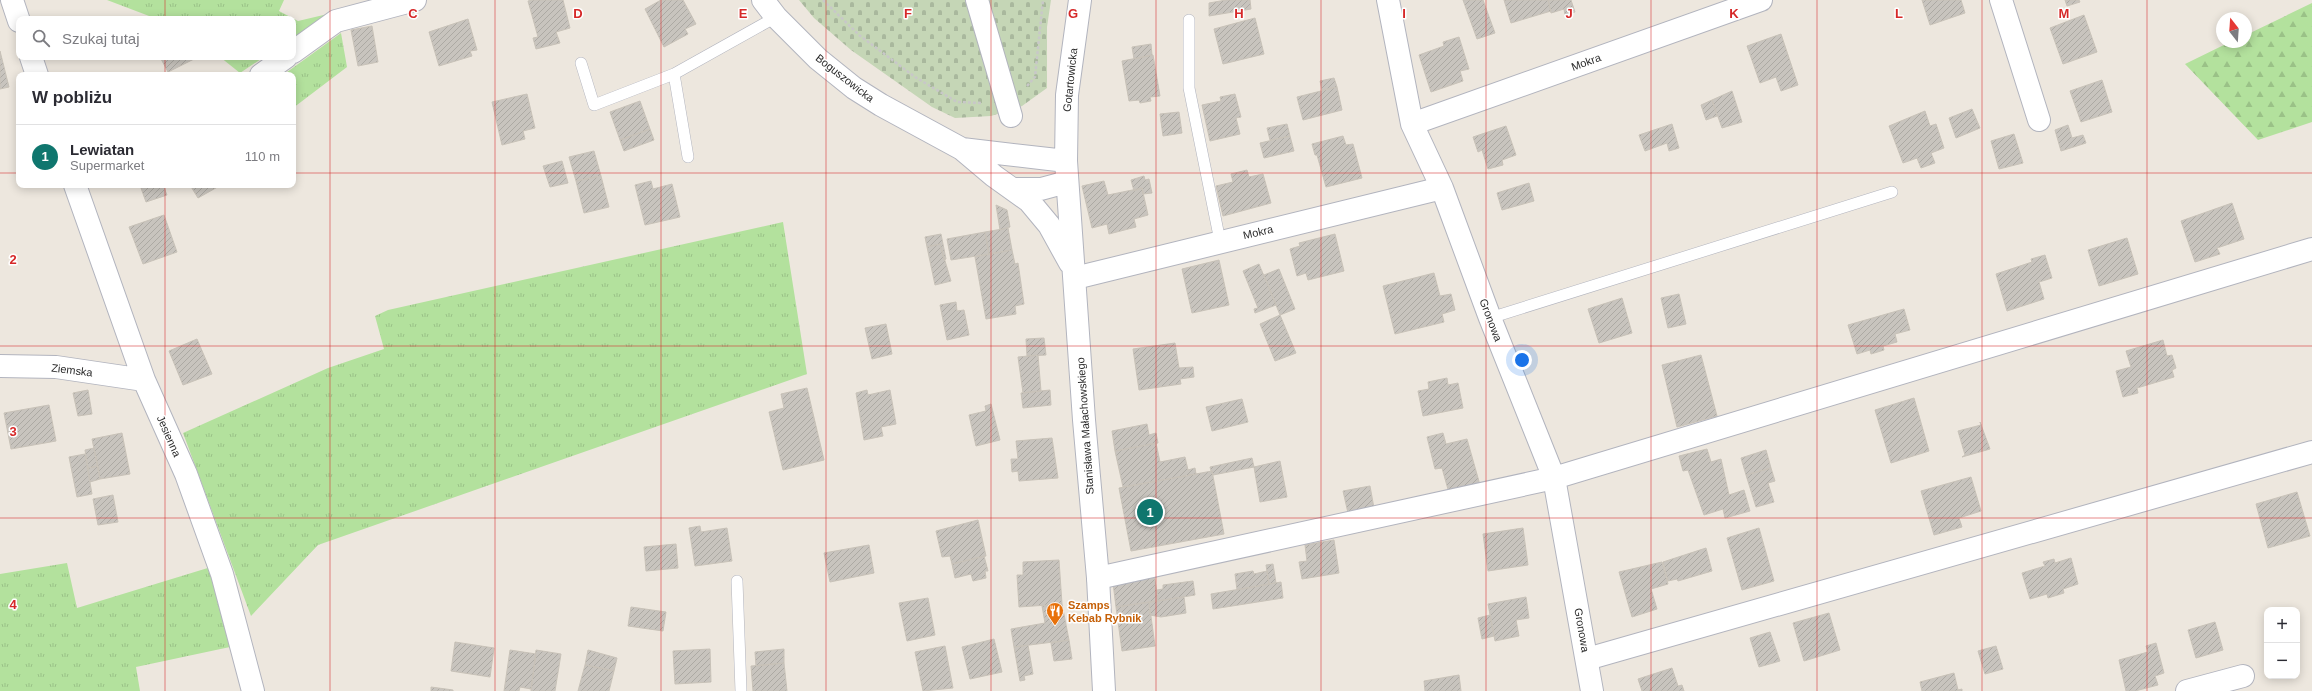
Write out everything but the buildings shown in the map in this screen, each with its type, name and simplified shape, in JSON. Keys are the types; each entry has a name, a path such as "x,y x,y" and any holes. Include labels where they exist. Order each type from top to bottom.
{"street":[{"path":"12,0 17,16"},
{"path":"296,50 336,21 415,0"},
{"name":"Boguszowicka","path":"763,0 776,17 818,59 854,88 880,105 962,149 994,176 1014,188 1040,213 1074,274"},
{"path":"977,0 1009,108"},
{"name":"Gotartowicka","path":"1066,161 1067,95 1080,0"},
{"name":"Gronowa","path":"1388,0 1412,124 1442,188 1490,318 1554,478 1592,691"},
{"name":"Mokra","path":"1412,124 1761,0"},
{"path":"2001,0 2039,120"},
{"path":"32,60 36,72"},
{"path":"265,72 282,60"},
{"name":"Boguszowicka","path":"962,149 1066,161"},
{"name":"Stanisława Małachowskiego","path":"1066,161 1084,420 1098,578 1104,691"},
{"name":"Boguszowicka","path":"1014,188 1041,189 1067,182"},
{"name":"Jesienna","path":"76,188 144,380 186,474 222,574 253,691"},
{"name":"Mokra","path":"1074,274 1442,188"},
{"path":"1098,578 1554,478 2312,248"},
{"name":"Ziemska","path":"0,366 56,367 144,380"},
{"path":"1587,659 2312,452"},
{"path":"2187,691 2242,676"}],"lane":[{"path":"581,63 594,105 674,74 776,17"},
{"path":"1189,20 1189,88 1220,241"},
{"path":"674,74 688,158"},
{"path":"1490,318 1892,192"},
{"path":"737,582 741,691"}],"path":[{"path":"824,0 859,35 915,77 957,102 998,104 1009,108 1015,98 1035,77 1043,0"}],"green space":[{"path":"107,0 284,0 279,11 288,16 149,16"},
{"path":"799,0 1051,0 1047,27 1047,88 1022,106 991,116 955,118 932,107 851,50 814,18"},
{"path":"2312,3 2312,122 2258,140 2185,64 2218,48 2252,48 2252,32"},
{"path":"332,13 296,36 296,20 298,21"},
{"path":"341,33 347,67 296,106 296,72 287,72"},
{"path":"224,60 260,60 242,72 239,72"},
{"path":"783,222 807,374 318,545 251,616 183,433 328,368 384,349 375,316 388,310"},
{"path":"67,563 77,608 211,567 230,647 136,667 140,691 0,691 0,574"}],"place":[{"name":"Lewiatan","path":"1150,512"},
{"name":"Szamps Kebab Rybnik","path":"1055,626"}]}
